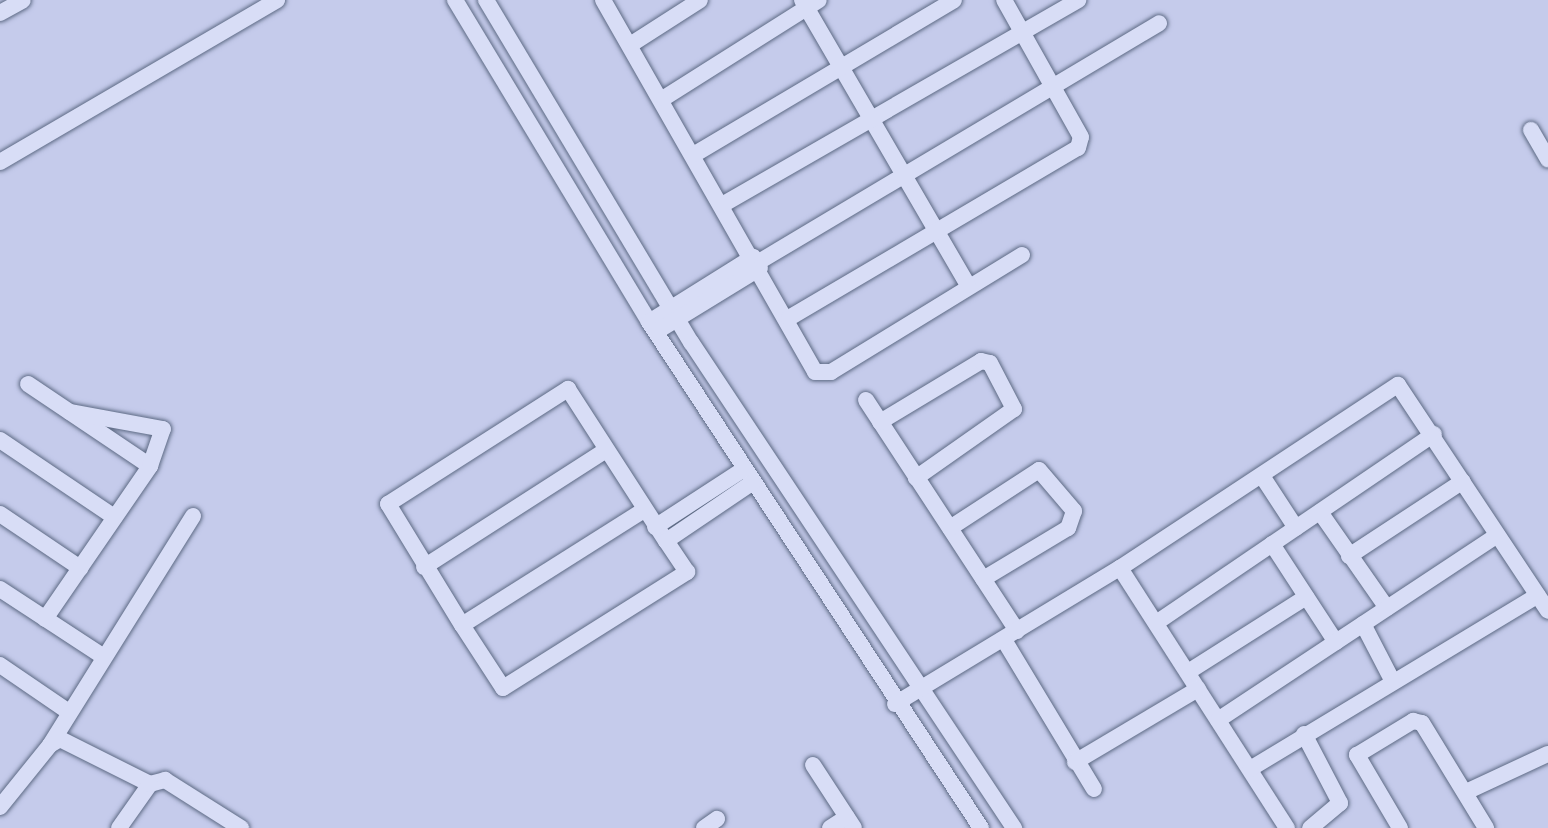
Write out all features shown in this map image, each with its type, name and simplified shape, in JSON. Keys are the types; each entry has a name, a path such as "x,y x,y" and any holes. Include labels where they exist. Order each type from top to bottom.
{"street":[{"path":"0,13 23,0"},
{"path":"0,162 277,0"},
{"path":"455,0 653,327 895,704 977,823 996,802"},
{"path":"486,0 674,314 918,693 1014,828"},
{"path":"603,0 664,98 722,205 823,375 1022,255"},
{"path":"630,45 700,0"},
{"path":"695,154 954,0"},
{"path":"789,318 1078,148 1081,137 1004,0"},
{"path":"722,205 1078,0"},
{"path":"664,98 809,3 869,119 968,285"},
{"path":"653,327 1159,23"},
{"path":"1531,130 1548,159"},
{"path":"880,422 981,361 990,363 1014,409 916,478"},
{"path":"28,384 150,466"},
{"path":"895,704 918,693 1120,568 1398,385 1434,434 1548,611"},
{"path":"568,389 644,510 687,572 503,688 424,567 388,504 568,389"},
{"path":"866,400 983,579 1075,762 1094,789"},
{"path":"45,619 150,466 163,429 70,412"},
{"path":"1156,623 1434,434"},
{"path":"0,440 114,517"},
{"path":"424,567 606,450"},
{"path":"950,528 1039,470 1074,511 1068,528 983,579"},
{"path":"655,527 748,476"},
{"path":"666,541 748,476"},
{"path":"1262,476 1296,528"},
{"path":"1349,556 1463,481"},
{"path":"462,625 644,510"},
{"path":"1320,512 1387,608"},
{"path":"0,514 80,568"},
{"path":"0,807 50,745 66,710 193,516"},
{"path":"1218,720 1497,535"},
{"path":"1272,544 1336,642"},
{"path":"1120,568 1287,828"},
{"path":"0,589 101,655"},
{"path":"1250,769 1392,680 1538,595"},
{"path":"1188,672 1306,597"},
{"path":"1363,624 1392,680"},
{"path":"0,665 66,710"},
{"path":"1075,762 1198,689"},
{"path":"1400,828 1357,755 1407,721 1422,723 1486,828"},
{"path":"1304,734 1340,803 1310,828"},
{"path":"50,745 60,739 150,784 176,783 230,825"},
{"path":"1466,792 1548,754"},
{"path":"813,765 850,822 830,828"},
{"path":"119,828 150,784"}]}
